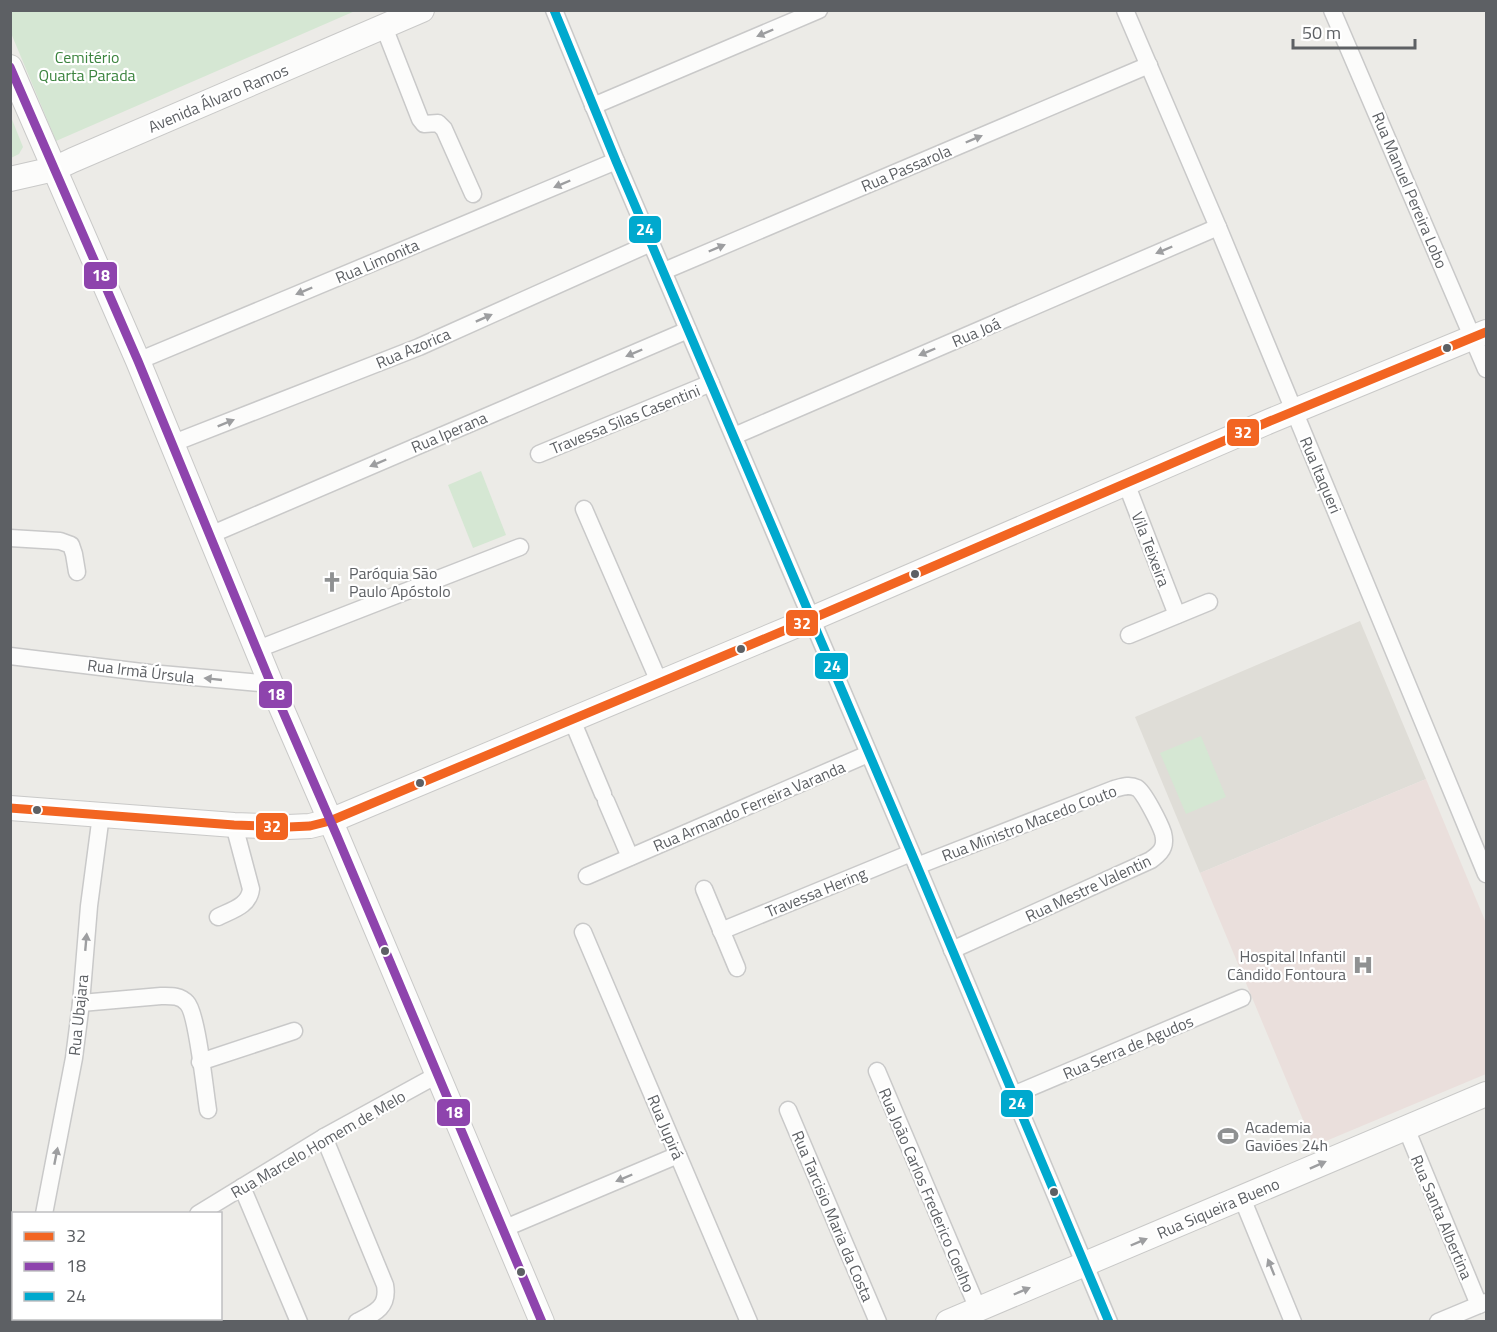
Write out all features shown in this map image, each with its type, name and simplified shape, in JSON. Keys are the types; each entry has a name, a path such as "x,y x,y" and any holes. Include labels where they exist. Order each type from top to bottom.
{"main road":[{"name":"Avenida Álvaro Ramos","path":"10,179 54,169 422,10"},
{"path":"10,67 138,361 271,684 542,1322"},
{"path":"10,808 234,825 309,826 330,820 660,684 1294,411 1480,334"},
{"name":"Rua Siqueira Bueno","path":"948,1322 1486,1094"}],"street":[{"path":"554,10 1109,1322"},
{"path":"593,105 819,10"},
{"name":"Rua Itaqueri","path":"1125,10 1218,227 1486,874"},
{"name":"Rua Manuel Pereira Lobo","path":"1332,10 1480,334 1486,369"},
{"path":"384,27 420,119 424,124 438,123 444,129 473,194"},
{"name":"Rua Passarola","path":"664,271 1149,65"},
{"name":"Rua Limonita","path":"138,361 616,161"},
{"name":"Rua Joá","path":"734,436 1218,227"},
{"name":"Rua Azorica","path":"171,444 420,347 651,243"},
{"name":"Rua Iperana","path":"210,535 688,330"},
{"name":"Travessa Silas Casentini","path":"539,454 711,383"},
{"name":"Vila Teixeira","path":"1126,483 1177,615"},
{"path":"584,509 660,684"},
{"path":"10,538 60,541 71,545 76,572"},
{"path":"258,650 520,547"},
{"path":"1129,635 1209,602"},
{"name":"Rua Irmã Úrsula","path":"10,656 150,673 271,684"},
{"path":"572,720 630,857"},
{"name":"Rua Armando Ferreira Varanda","path":"587,876 868,754"},
{"name":"Rua Ministro Macedo Couto","path":"914,859 1114,789 1127,786 1140,790"},
{"name":"Rua Mestre Valentin","path":"952,950 1143,864 1158,855 1163,849 1164,835 1140,790"},
{"name":"Rua Ubajara","path":"44,1212 74,1058 89,906 101,815"},
{"path":"218,917 244,904 251,889 234,825"},
{"name":"Travessa Hering","path":"722,931 914,859"},
{"path":"704,889 737,968"},
{"name":"Rua Jupirá","path":"583,933 749,1322"},
{"path":"81,1003 172,996 180,998 189,1005 197,1038 207,1110"},
{"name":"Rua Serra de Agudos","path":"1013,1095 1242,998"},
{"path":"200,1062 294,1031"},
{"name":"Rua João Carlos Frederico Coelho","path":"877,1071 978,1309"},
{"name":"Rua Marcelo Homem de Melo","path":"201,1212 324,1137 437,1075"},
{"name":"Rua Tarcisio Maria da Costa","path":"788,1110 878,1322"},
{"name":"Rua Santa Albertina","path":"1406,1128 1483,1303"},
{"path":"324,1137 387,1292 383,1305 357,1322"},
{"path":"503,1229 678,1155"},
{"path":"242,1187 299,1322"},
{"path":"1242,1198 1293,1322"},
{"path":"1438,1322 1483,1303"}],"shaded area":[{"path":"1360,621 1426,779 1200,873 1135,717"},
{"name":"Hospital Infantil Cândido Fontoura","path":"1426,779 1486,923 1486,1074 1314,1146 1200,873"}],"green space":[{"name":"Cemitério Quarta Parada","path":"10,11 355,11 56,141 11,33"},
{"path":"11,117 23,147 19,154 11,158"},
{"path":"481,471 506,535 473,548 448,485"},
{"path":"1201,736 1226,797 1186,814 1160,753"}],"transit line":[{"name":"24","path":"554,10 1109,1322"},
{"name":"18","path":"10,67 138,361 271,684 542,1322"},
{"name":"32","path":"10,808 234,825 288,827 310,826 330,821 795,626 1270,421 1486,332"}],"place":[{"name":"Paróquia São Paulo Apóstolo","path":"332,582"},
{"name":"Hospital Infantil Cândido Fontoura","path":"1363,965"},
{"name":"Academia Gaviões 24h","path":"1228,1136"}]}
